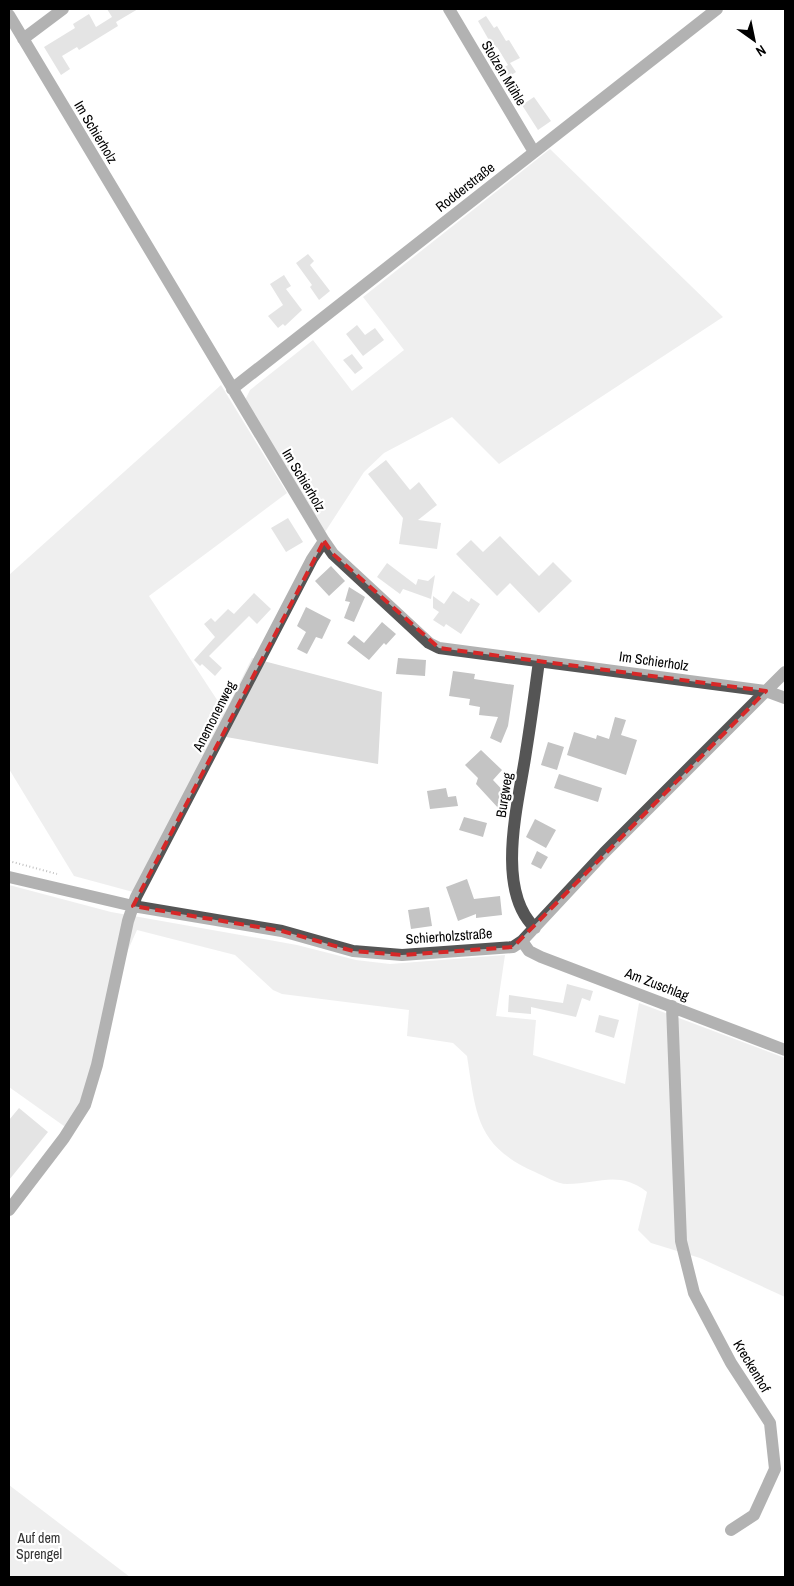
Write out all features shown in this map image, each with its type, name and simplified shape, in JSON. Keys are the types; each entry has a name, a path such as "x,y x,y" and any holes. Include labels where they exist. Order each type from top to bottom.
{"street":[{"path":"23,39 63,9"},
{"name":"Stolzen Mühle","path":"449,9 534,152"},
{"name":"Rodderstraße","path":"232,389 717,9"},
{"name":"Im Schierholz","path":"9,15 324,541 333,554 434,646 766,691 785,698"},
{"name":"Anemonenweg","path":"9,1210 64,1138 84,1105 97,1065 133,906 312,559 324,541"},
{"name":"Burgweg","path":"535,928 523,914 512,874 512,843 539,660"},
{"path":"522,942 604,853 785,672"},
{"name":"Schierholzstraße","path":"9,877 133,906 282,931 367,952 402,955 513,946 522,942"},
{"name":"Am Zuschlag","path":"522,942 529,951 541,957 785,1050"},
{"name":"Kreckenhof","path":"672,1006 681,1241 694,1293 731,1362 770,1423 775,1469 754,1516 731,1530"}],"highlighted area":[{"path":"324,541 333,554 439,648 766,691 513,947 402,955 353,951 282,931 133,906"}],"green space":[{"path":"550,149 723,317 499,464 452,417 384,453 364,472 325,532 245,400 250,390 313,340 352,391 404,350 363,297"},
{"path":"221,385 287,493 149,596 225,712 252,658 382,692 378,764 215,735 133,892 74,876 9,769 9,575"},
{"path":"9,885 111,912 297,945 356,960 390,964 505,955 496,1016 536,1020 533,1055 625,1084 639,1003 785,1058 785,1297 700,1258 651,1243 638,1230 647,1192 637,1185 617,1180 559,1183 516,1162 501,1151 482,1126 473,1095 467,1056 453,1043 407,1036 409,1010 282,994 273,990 235,955 137,930 128,950 71,1131 9,1087"},
{"name":"Auf dem Sprengel","path":"9,1485 130,1577 9,1577"}],"building":[{"path":"107,9 138,9 116,22 118,26 79,50 77,47 62,56 70,69 61,75 44,47 75,28 73,24 89,14 96,27 112,17"},
{"path":"486,16 494,28 497,26 506,41 509,40 520,58 510,63 516,72 507,78 501,69 508,65 497,47 494,49 478,21"},
{"path":"534,97 551,121 538,130 522,105"},
{"path":"308,254 314,261 310,265 330,291 319,300 310,287 312,285 296,263"},
{"path":"284,275 291,286 286,289 302,310 285,326 283,324 278,328 268,316 283,305 270,284"},
{"path":"357,325 365,335 375,328 384,340 363,356 346,334"},
{"path":"352,354 363,368 355,374 343,360"},
{"path":"386,460 410,490 419,482 437,505 418,520 441,523 437,549 399,544 403,518 368,474"},
{"path":"288,518 303,542 286,552 271,528"},
{"path":"500,536 539,576 553,562 572,581 539,613 510,583 497,596 456,554 471,540 483,552"},
{"path":"387,563 416,585 418,579 428,581 435,575 431,599 403,589 400,594 377,577"},
{"path":"331,566 345,581 329,596 315,581"},
{"path":"349,587 365,597 354,622 344,618 350,602 345,601"},
{"path":"453,591 469,602 471,598 480,604 461,634 446,624 444,627 433,620 439,612 433,608 433,596 444,604"},
{"path":"254,593 271,609 257,624 249,616 209,656 222,668 215,676 202,664 200,666 194,660 215,637 204,624 211,618 215,622 228,609 234,614"},
{"path":"306,607 331,620 322,639 316,637 307,654 297,649 306,632 297,626"},
{"path":"382,622 396,634 386,645 384,643 369,660 347,643 354,635 364,643"},
{"path":"398,658 426,660 425,676 396,674"},
{"path":"453,671 475,674 474,679 514,685 508,726 501,743 490,738 498,717 479,715 480,707 469,705 470,699 449,696"},
{"path":"615,717 626,720 621,735 637,740 626,775 567,755 574,732 596,739 597,735 609,739"},
{"path":"548,742 564,747 557,770 541,765"},
{"path":"481,750 502,770 493,780 510,798 500,810 476,784 478,778 465,765"},
{"path":"559,774 602,788 598,802 554,788"},
{"path":"446,788 448,797 456,796 458,806 430,809 427,791"},
{"path":"464,817 487,823 483,837 459,830"},
{"path":"535,819 556,830 546,848 526,837"},
{"path":"537,851 548,857 541,869 531,864"},
{"path":"467,879 474,899 500,896 502,915 476,918 476,914 458,921 446,887"},
{"path":"429,907 432,926 411,929 408,910"},
{"path":"567,984 593,991 590,1001 582,998 576,1017 531,1007 531,1014 508,1012 509,995 563,1003"},
{"path":"599,1015 619,1020 614,1038 595,1032"},
{"path":"19,1108 48,1132 9,1180 9,1120"}]}
